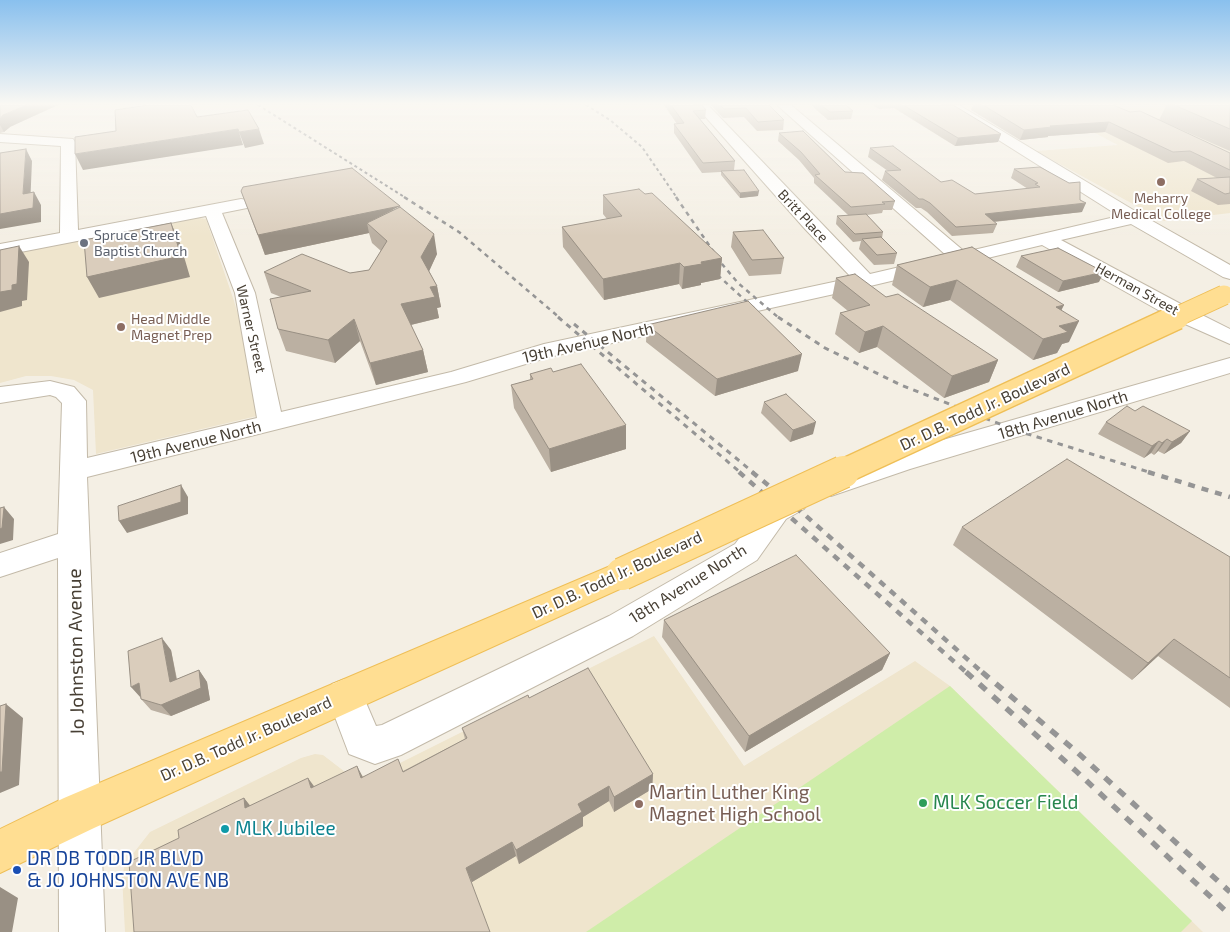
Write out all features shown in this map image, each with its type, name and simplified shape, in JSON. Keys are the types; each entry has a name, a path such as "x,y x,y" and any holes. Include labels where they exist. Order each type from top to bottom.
{"main road":[{"name":"Dr. D.B. Todd Jr. Boulevard","path":"0,851 80,813 622,574 1228,287"}],"street":[{"path":"68,148 69,236"},
{"name":"Britt Place","path":"741,148 811,226 866,281"},
{"path":"834,148 961,258"},
{"path":"1020,148 1134,218 1228,287"},
{"path":"0,250 240,204"},
{"name":"Warner Street","path":"212,210 245,292 271,423"},
{"name":"19th Avenue North","path":"74,471 458,377 544,351 866,281 1134,218"},
{"name":"Herman Street","path":"1045,239 1230,337"},
{"name":"18th Avenue North","path":"345,696 363,741 375,745 387,742 638,617 746,552 776,511 805,496 900,462 1052,419 1230,365"},
{"name":"Jo Johnston Avenue","path":"0,395 50,388 65,392 74,401 74,540 82,932"},
{"path":"0,565 74,540"}],"shaded area":[{"path":"1070,148 1230,148 1230,213 1164,221 1036,151"},
{"name":"Head Middle Magnet Prep","path":"193,217 206,219 234,301 249,353 257,416 96,454 93,390 74,380 51,376 26,376 0,383 0,255"},
{"name":"Martin Luther King Magnet High School","path":"654,636 744,766 915,661 950,686 1203,932 125,932 122,876 125,864 150,832 301,758 315,754 323,755 349,775 374,776"}],"green space":[{"name":"MLK Soccer Field","path":"950,686 1192,921 1181,932 586,932"}],"building":[{"path":"75,148 111,148 75,154"},
{"path":"692,148 724,148 735,161 703,163"},
{"path":"797,148 821,148 845,172 863,173 895,201 882,202 885,204 851,207 815,175 820,174"},
{"path":"871,148 896,148 941,182 952,180 975,194 1040,187 1035,184 1038,183 1014,169 1040,167 1069,183 1080,182 1080,200 1086,203 985,214 997,224 956,227 930,203 919,199 885,171 901,170"},
{"path":"1166,148 1220,148 1230,153 1230,170 1190,151 1173,152"},
{"path":"26,149 23,194 34,192 33,208 0,214 0,153"},
{"path":"352,168 400,206 258,235 241,191 243,187"},
{"path":"744,170 759,191 740,193 721,171"},
{"path":"1230,177 1230,193 1225,194 1197,179"},
{"path":"639,189 645,194 652,193 722,258 701,262 702,264 684,267 680,263 603,279 562,227 622,216 603,195"},
{"path":"400,207 434,234 421,257 437,286 430,287 435,297 401,304 423,350 370,363 354,319 328,340 278,329 270,299 311,291 264,272 302,254 350,273 369,270 387,241 367,223"},
{"path":"866,214 883,232 855,234 837,216"},
{"path":"171,223 181,256 87,277 84,240"},
{"path":"763,230 784,258 752,260 733,232"},
{"path":"881,237 897,253 877,255 862,239"},
{"path":"19,246 17,284 12,285 12,290 0,292 0,250"},
{"path":"972,247 1064,305 1056,307 1079,321 1059,326 1068,332 1043,339 957,280 930,287 897,265"},
{"path":"1058,248 1104,272 1063,281 1021,256"},
{"path":"855,274 886,297 898,294 998,360 952,376 883,326 865,332 840,313 870,305 836,278"},
{"path":"748,301 802,354 717,379 647,325"},
{"path":"581,364 626,425 549,449 511,385 533,379 530,374 551,368 553,372"},
{"path":"786,394 816,422 793,430 764,402"},
{"path":"1127,406 1135,411 1143,406 1190,431 1172,442 1167,439 1162,443 1159,441 1152,446 1106,422"},
{"path":"1067,459 1230,557 1230,678 1174,639 1148,663 962,527"},
{"path":"181,485 181,502 119,521 118,506"},
{"path":"4,507 2,528 0,529 0,508"},
{"path":"796,555 890,653 749,736 664,620"},
{"path":"162,638 170,682 199,670 201,688 161,705 141,699 139,683 131,687 128,651"},
{"path":"588,668 653,774 614,797 609,786 578,804 582,812 516,850 512,842 466,868 490,932 134,932 129,862 179,838 178,830 244,798 245,808 308,778 311,788 357,766 361,778 398,759 403,772 467,738 462,728 528,695 529,698"},
{"path":"6,704 2,772 0,772 0,706"}],"railway":[{"path":"327,148 406,198"},
{"path":"643,148 677,198"},
{"path":"404,197 459,232 560,318"},
{"path":"676,197 722,264 738,283 779,318"},
{"path":"711,269 757,311"},
{"path":"558,317 741,473"},
{"path":"778,317 825,348 901,385 1015,430 1152,473"},
{"path":"574,324 754,473"},
{"path":"739,472 967,673"},
{"path":"752,472 805,515 983,673"},
{"path":"1148,472 1230,497"},
{"path":"966,672 1076,771 1230,915"},
{"path":"982,672 1078,753 1230,892"}],"place":[{"name":"Meharry Medical College","path":"1161,182"},
{"name":"Spruce Street Baptist Church","path":"84,243"},
{"name":"Head Middle Magnet Prep","path":"121,327"},
{"name":"MLK Soccer Field","path":"923,803"},
{"name":"Martin Luther King Magnet High School","path":"639,804"},
{"name":"MLK Jubilee","path":"225,829"},
{"name":"DR DB TODD JR BLVD & JO JOHNSTON AVE NB","path":"17,870"}]}
